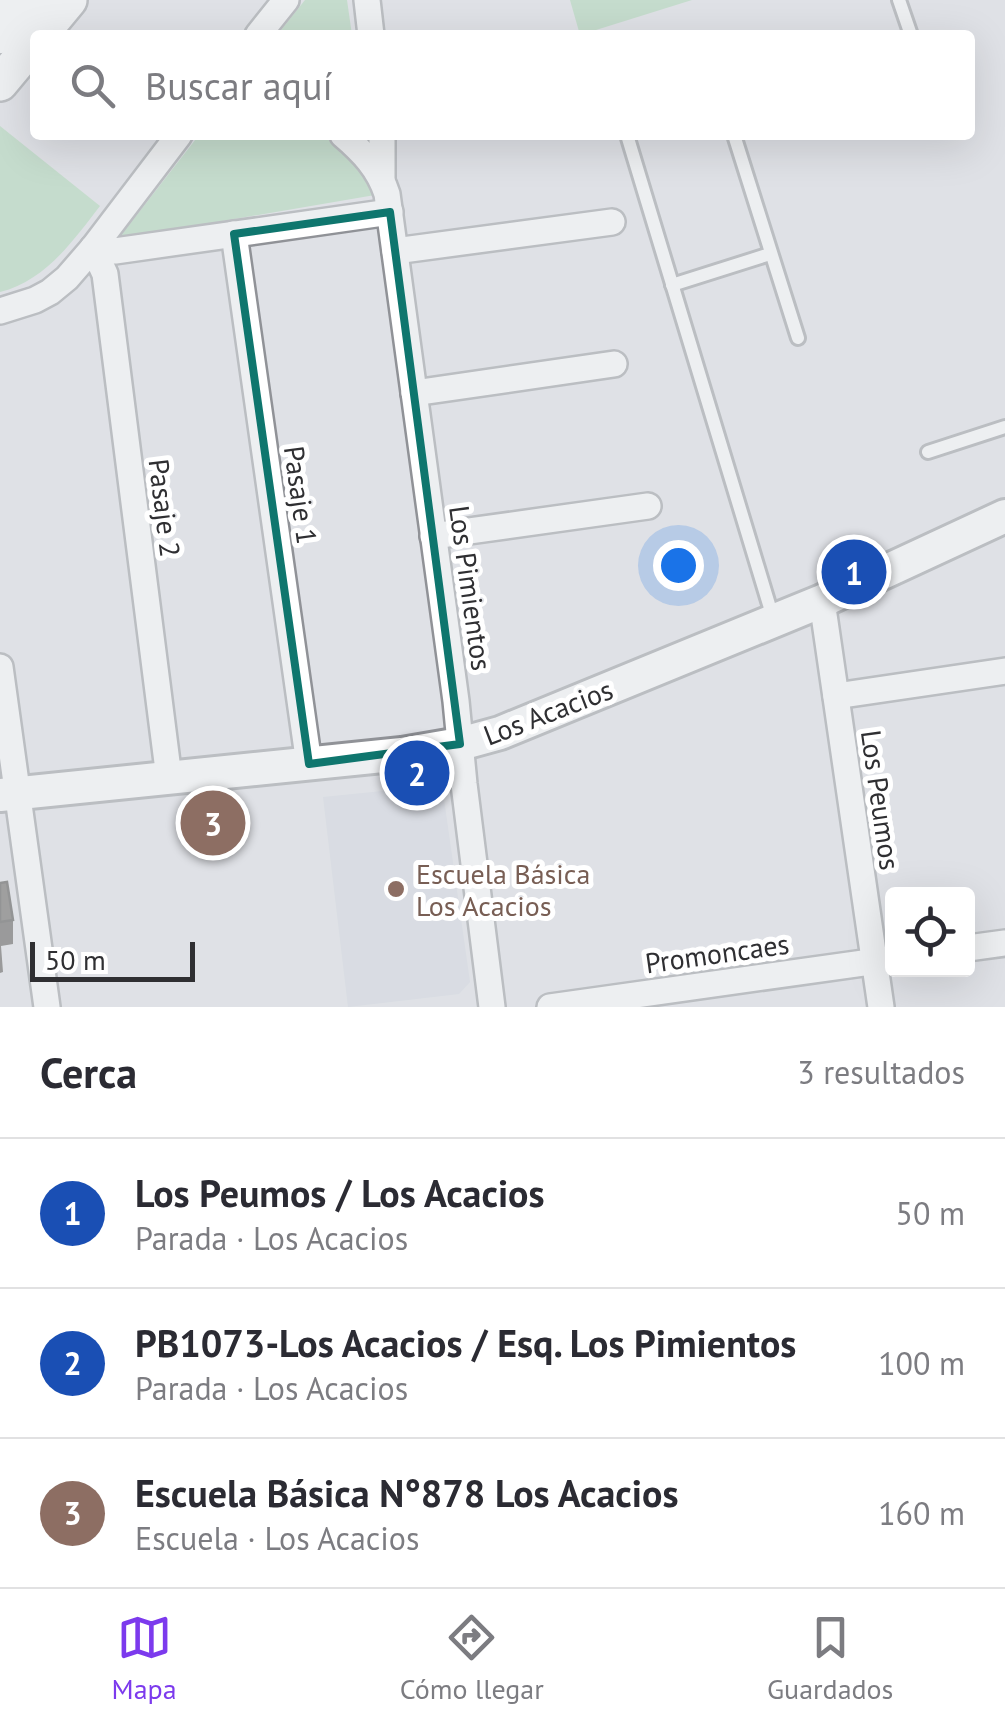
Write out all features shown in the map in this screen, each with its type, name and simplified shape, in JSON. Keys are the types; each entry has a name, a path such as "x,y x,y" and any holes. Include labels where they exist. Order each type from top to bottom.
{"highway":[{"path":"0,29 25,0"}],"main road":[{"path":"44,30 69,0"},
{"path":"0,83 30,47"}],"street":[{"path":"262,30 286,0"},
{"path":"367,0 370,30"},
{"path":"0,311 50,292 79,266 175,140"},
{"name":"Los Pimientos","path":"348,140 373,164 382,179"},
{"name":"Los Pimientos","path":"382,140 382,179 390,212 434,536 492,1007"},
{"path":"93,248 115,252 390,212"},
{"path":"395,251 612,222"},
{"name":"Pasaje 1","path":"234,234 309,764"},
{"name":"Pasaje 2","path":"93,248 105,274 168,778"},
{"path":"414,393 614,364"},
{"path":"434,536 648,506"},
{"name":"Los Acacios","path":"9,794 402,754 500,733 822,601 1005,516"},
{"name":"Los Peumos","path":"822,601 883,960 881,1007"},
{"path":"0,666 9,794 47,1007"},
{"path":"836,696 1005,671"},
{"path":"975,947 1005,943"},
{"name":"Promoncaes","path":"550,1007 604,1003 883,960"}],"lane":[{"path":"900,0 909,30"},
{"path":"628,140 774,620"},
{"path":"736,140 798,338"},
{"path":"672,285 770,254"},
{"path":"928,452 1005,427"}],"highlighted area":[{"path":"390,212 460,744 309,764 234,234"}],"shaded area":[{"name":"Escuela Básica Los Acacios","path":"442,785 470,982 459,994 348,1007 323,797"}],"green space":[{"path":"305,0 347,0 351,30 281,30"},
{"path":"570,0 692,0 596,30 579,30"},
{"path":"0,126 100,206 44,269 0,292"},
{"path":"195,140 368,140 375,195 118,239"}],"building":[{"path":"7,882 13,920 0,922 0,883"}],"place":[{"name":"Los Peumos / Los Acacios","path":"854,572"},
{"name":"PB1073-Los Acacios / Esq. Los Pimientos","path":"417,773"},
{"name":"Escuela Básica N°878 Los Acacios","path":"213,823"},
{"name":"Escuela Básica Los Acacios","path":"396,889"}]}
